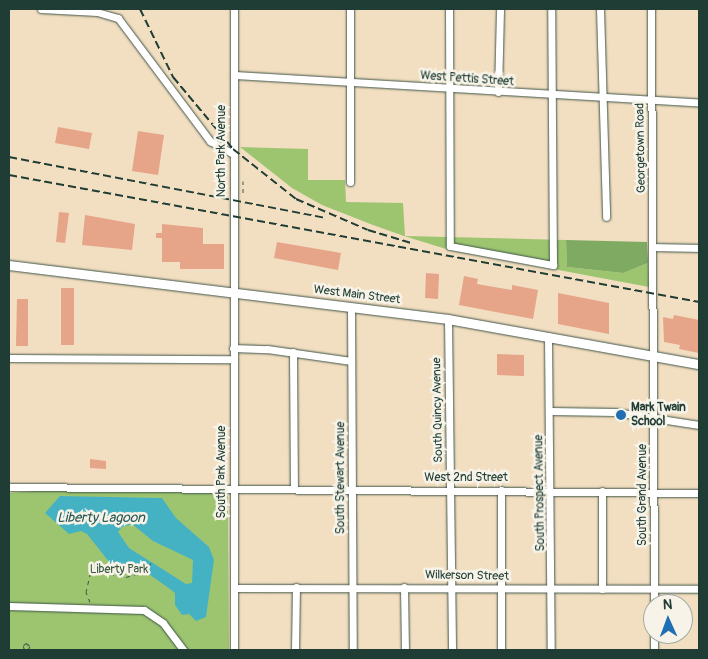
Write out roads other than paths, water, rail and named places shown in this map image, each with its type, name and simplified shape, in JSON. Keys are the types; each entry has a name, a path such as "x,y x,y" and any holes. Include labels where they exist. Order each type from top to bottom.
{"main road":[{"name":"West Main Street","path":"9,265 448,319 699,364"}],"street":[{"path":"41,9 97,12 118,18 210,141 233,154"},
{"name":"North Park Avenue","path":"233,294 234,9"},
{"path":"350,9 350,182"},
{"path":"449,9 450,246 553,265 551,9"},
{"path":"498,92 500,9"},
{"path":"600,9 601,99 606,217"},
{"name":"Georgetown Road","path":"651,9 655,356"},
{"name":"West Pettis Street","path":"234,74 552,96 699,103"},
{"path":"654,247 699,248"},
{"name":"South Park Avenue","path":"233,294 234,650"},
{"name":"South Stewart Avenue","path":"351,307 353,650"},
{"name":"South Quincy Avenue","path":"448,319 452,650"},
{"name":"South Prospect Avenue","path":"548,336 552,490 551,650"},
{"path":"234,348 293,352 351,360"},
{"path":"293,352 294,489"},
{"name":"South Grand Avenue","path":"654,594 655,356"},
{"path":"9,358 233,359"},
{"path":"550,411 615,412 699,425"},
{"name":"West 2nd Street","path":"9,487 450,489 699,493"},
{"path":"501,490 501,650"},
{"path":"602,491 602,589"},
{"path":"404,587 405,650"},
{"name":"Wilkerson Street","path":"234,588 699,589"},
{"path":"295,650 296,588"},
{"path":"9,606 131,608 154,615 171,632 183,650"}],"water":[{"name":"Liberty Lagoon","path":"60,496 162,498 176,518 209,547 214,560 206,617 196,621 189,614 182,615 175,605 175,593 170,589 139,567 117,572 87,534 81,531 69,534 45,513","holes":["132,524 153,541 193,560 192,583 186,584 129,548 118,532 122,527"]}],"railway":[{"path":"140,9 173,77 233,149 296,199 368,230 411,243"},
{"path":"9,157 325,218"},
{"path":"9,175 699,302"}],"place":[{"name":"Mark Twain School","path":"621,415"}],"park label":[{"name":"Liberty Park","path":"119,570"}]}
